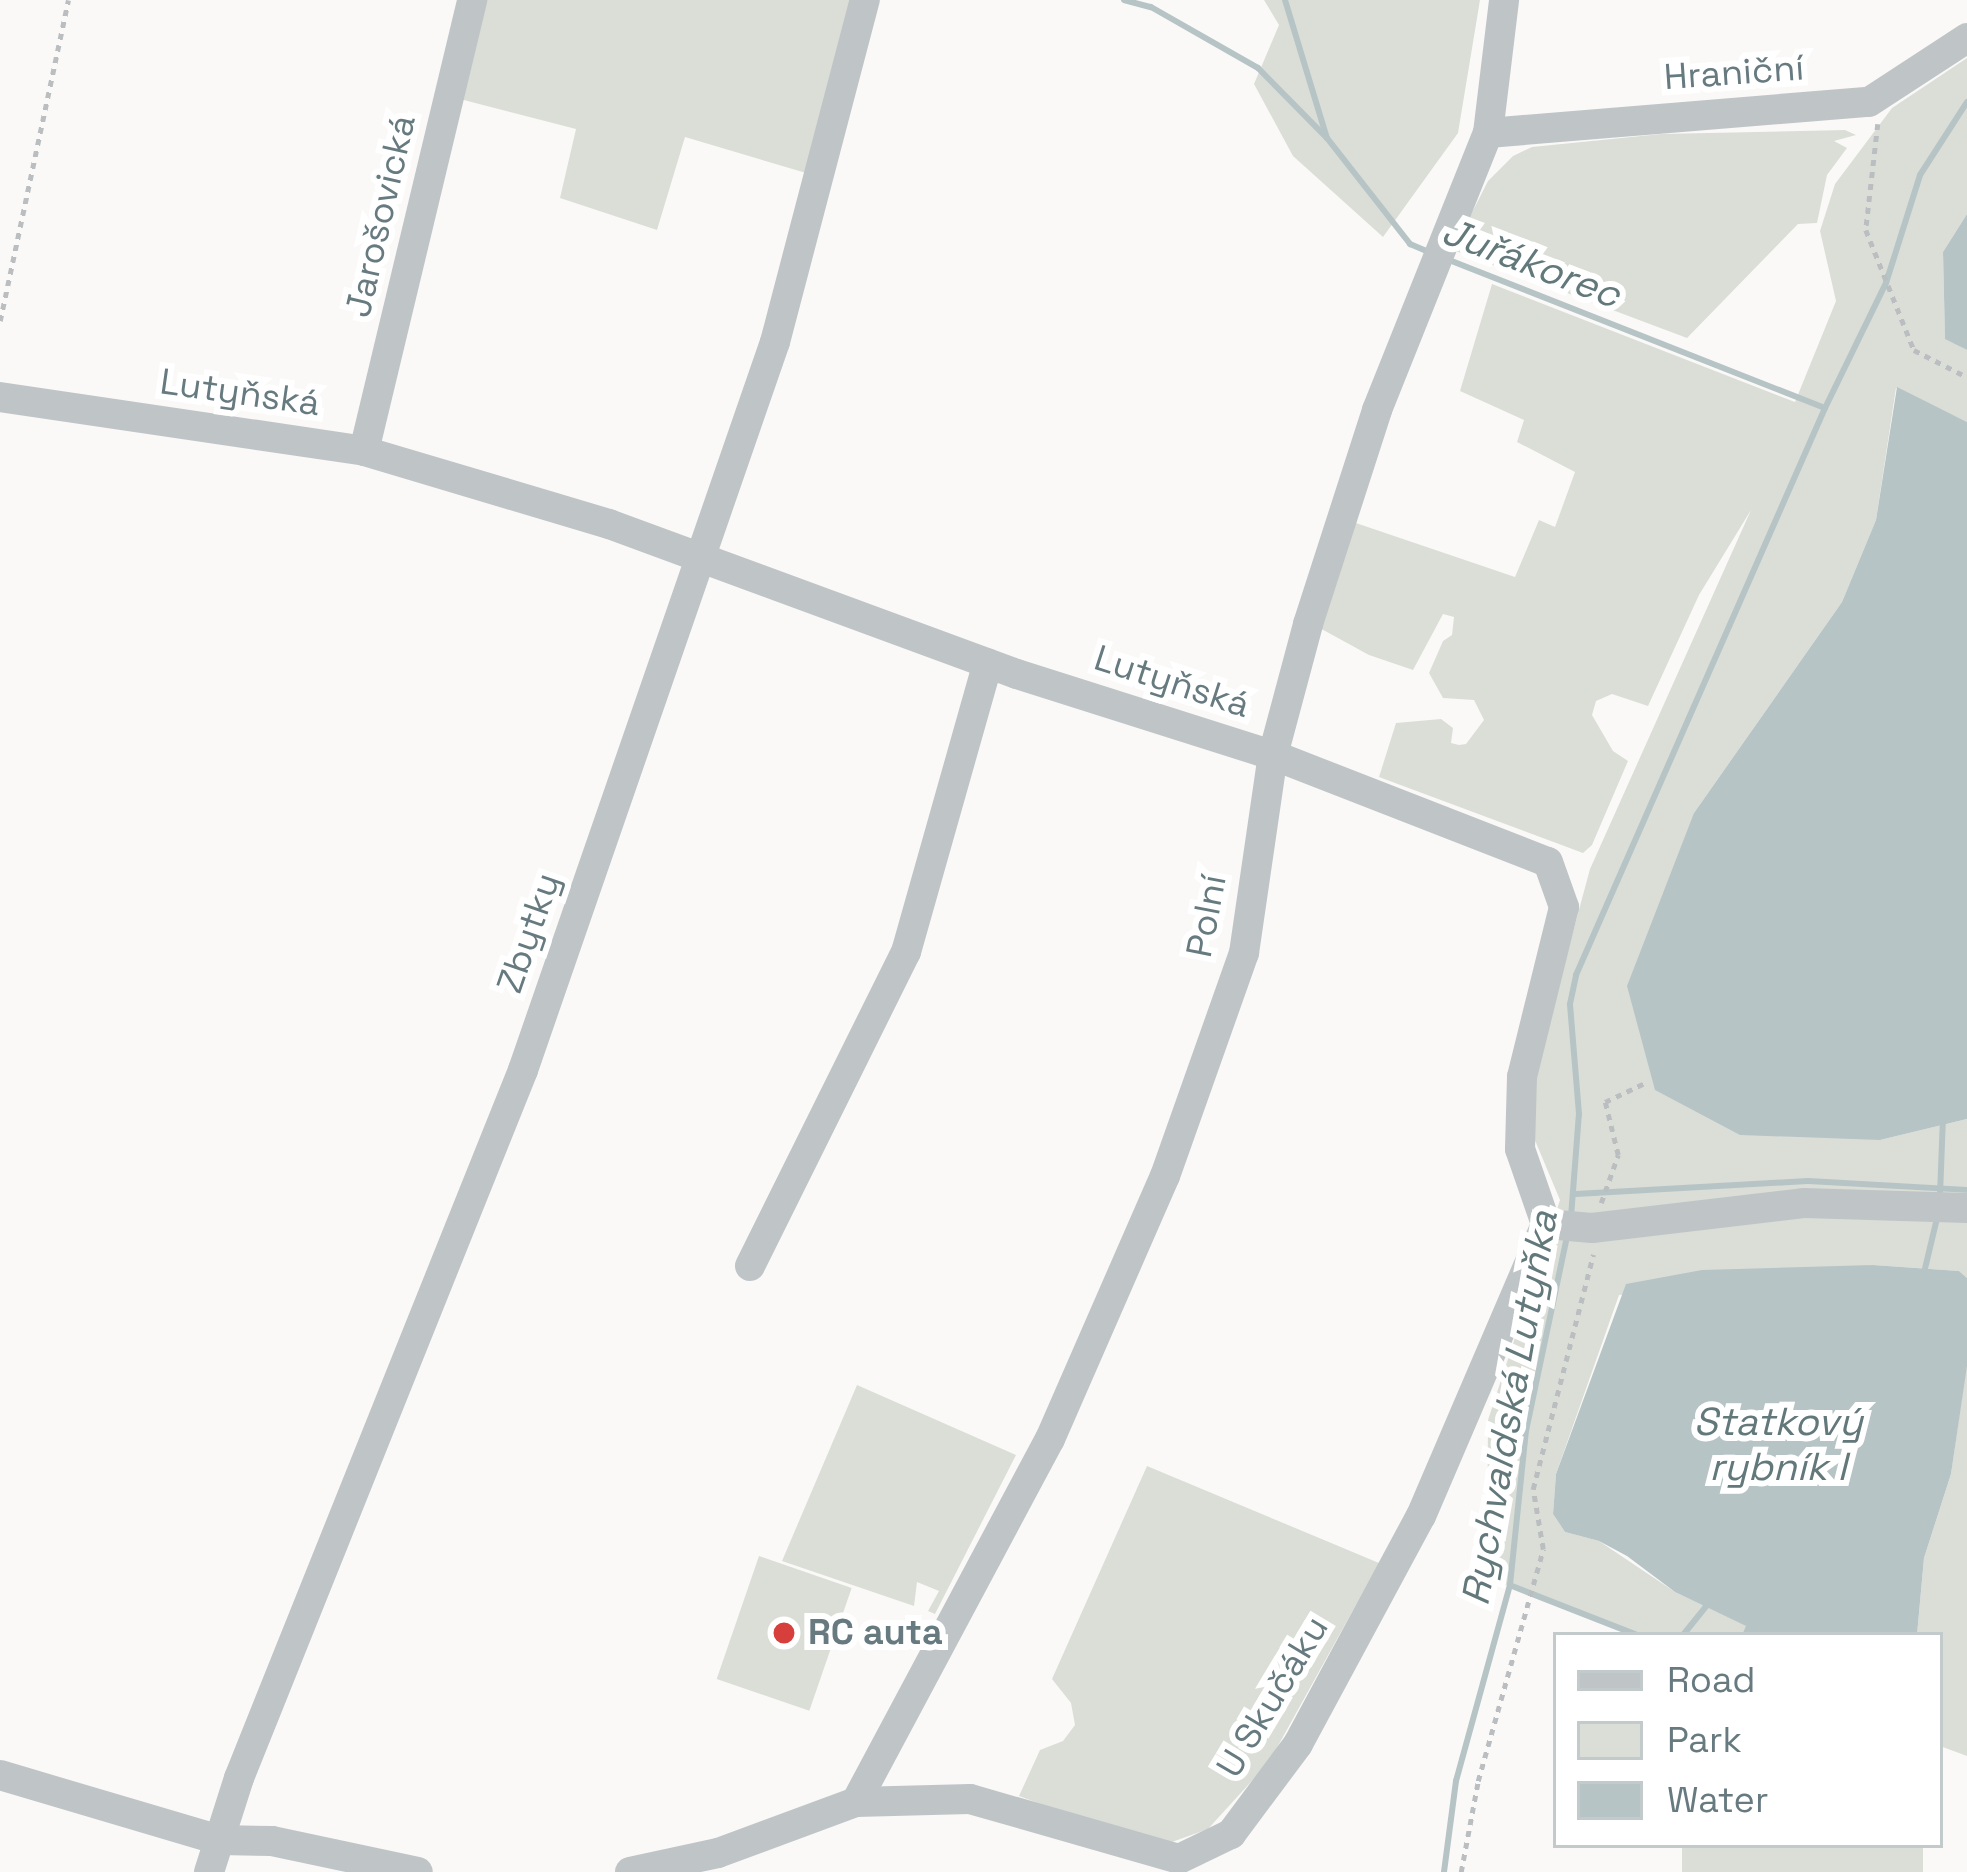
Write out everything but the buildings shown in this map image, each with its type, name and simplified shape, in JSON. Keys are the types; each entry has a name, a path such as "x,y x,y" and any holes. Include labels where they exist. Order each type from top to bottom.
{"street":[{"name":"Jarošovická","path":"364,451 472,0"},
{"name":"Zbytky","path":"209,1872 239,1778 524,1070 775,343 865,0"},
{"name":"Polní","path":"856,1802 1050,1439 1165,1176 1244,953 1273,755 1308,624 1377,410 1488,134 1504,0"},
{"name":"Hraniční","path":"1488,134 1869,102 1967,38"},
{"name":"Lutyňská","path":"0,397 364,451 701,554 988,663 1273,755 1548,862 1564,907 1522,1077 1520,1149 1546,1223"},
{"path":"750,1266 906,952 988,663"},
{"path":"1546,1223 1592,1228 1804,1203 1967,1208"},
{"name":"U Skučáku","path":"630,1872 718,1853 856,1802 970,1799 1179,1859 1231,1834 1298,1744 1421,1516 1546,1223"},
{"path":"0,1775 219,1840 272,1840 357,1863 418,1872"}],"path":[{"path":"0,321 68,0"},
{"path":"1882,94 1866,230 1914,350 1967,377"},
{"path":"1461,1872 1478,1781 1543,1549 1533,1490 1594,1250 1592,1228 1618,1155 1605,1102 1645,1083"}],"green space":[{"path":"479,0 854,0 806,173 685,137 657,230 560,198 576,129 456,98"},
{"path":"1264,0 1480,0 1458,133 1383,237 1293,156 1254,84 1279,25"},
{"path":"1967,58 1967,214 1943,252 1945,338 1967,350 1967,422 1896,388 1876,520 1842,602 1694,813 1880,1140 1967,1119 1967,1278 1959,1271 1873,1265 1619,1295 1556,1474 1553,1514 1565,1532 1599,1541 1675,1592 1747,1626 1744,1632 1628,1632 1487,1578 1488,1420 1560,1200 1534,1138 1536,1069 1590,869 1751,510 1699,595 1648,706 1612,694 1596,701 1592,715 1613,751 1628,761 1592,845 1583,853 1379,777 1396,723 1441,719 1453,728 1451,743 1459,745 1466,744 1484,720 1474,700 1443,698 1429,673 1443,641 1452,635 1454,617 1443,614 1413,670 1369,655 1316,626 1350,521 1515,577 1539,520 1555,527 1575,472 1517,442 1524,420 1460,391 1492,284 1795,402 1836,301 1820,231 1835,184 1892,108"},
{"path":"1845,130 1856,135 1834,141 1847,148 1827,175 1817,223 1798,224 1687,338 1453,250 1488,181 1513,156 1532,147 1661,134"},
{"path":"1967,1361 1967,1756 1943,1747 1943,1632 1917,1632 1924,1558 1951,1474"},
{"path":"857,1385 1016,1455 935,1614 928,1611 939,1591 917,1582 914,1606 782,1561"},
{"path":"1147,1466 1379,1563 1269,1762 1208,1829 1172,1842 1140,1841 1019,1796 1040,1750 1063,1741 1075,1725 1071,1703 1052,1679"},
{"name":"RC auta","path":"759,1556 852,1588 809,1711 717,1679"},
{"path":"1682,1848 1923,1848 1923,1872 1682,1872"}],"water":[{"path":"1967,214 1967,350 1945,339 1943,252"},
{"path":"1897,387 1967,422 1967,1119 1880,1140 1740,1135 1655,1090 1627,986 1694,813 1842,602 1876,520"},
{"name":"Statkový rybník I","path":"1873,1265 1959,1271 1967,1278 1967,1366 1951,1474 1924,1558 1917,1632 1743,1632 1746,1626 1675,1592 1627,1556 1599,1541 1565,1532 1553,1514 1556,1474 1626,1284 1702,1270"}],"waterway":[{"path":"1124,0 1151,7 1258,68 1327,138"},
{"name":"Juřákorec","path":"1285,0 1327,138 1410,244 1431,253"},
{"path":"1571,1217 1579,1114 1570,1004 1576,975 1825,408 1886,283 1920,175 1967,102"},
{"name":"Juřákorec","path":"1449,260 1825,408"},
{"path":"1940,1195 1943,1118"},
{"name":"Rychvaldská Lutyňka","path":"1576,1194 1808,1181 1967,1190"},
{"path":"1923,1277 1938,1214"},
{"name":"Rychvaldská Lutyňka","path":"1444,1872 1456,1781 1510,1585 1526,1431 1567,1236"},
{"path":"1512,1586 1629,1632"},
{"path":"1685,1632 1712,1599"}],"place":[{"name":"RC auta","path":"784,1633"}]}
